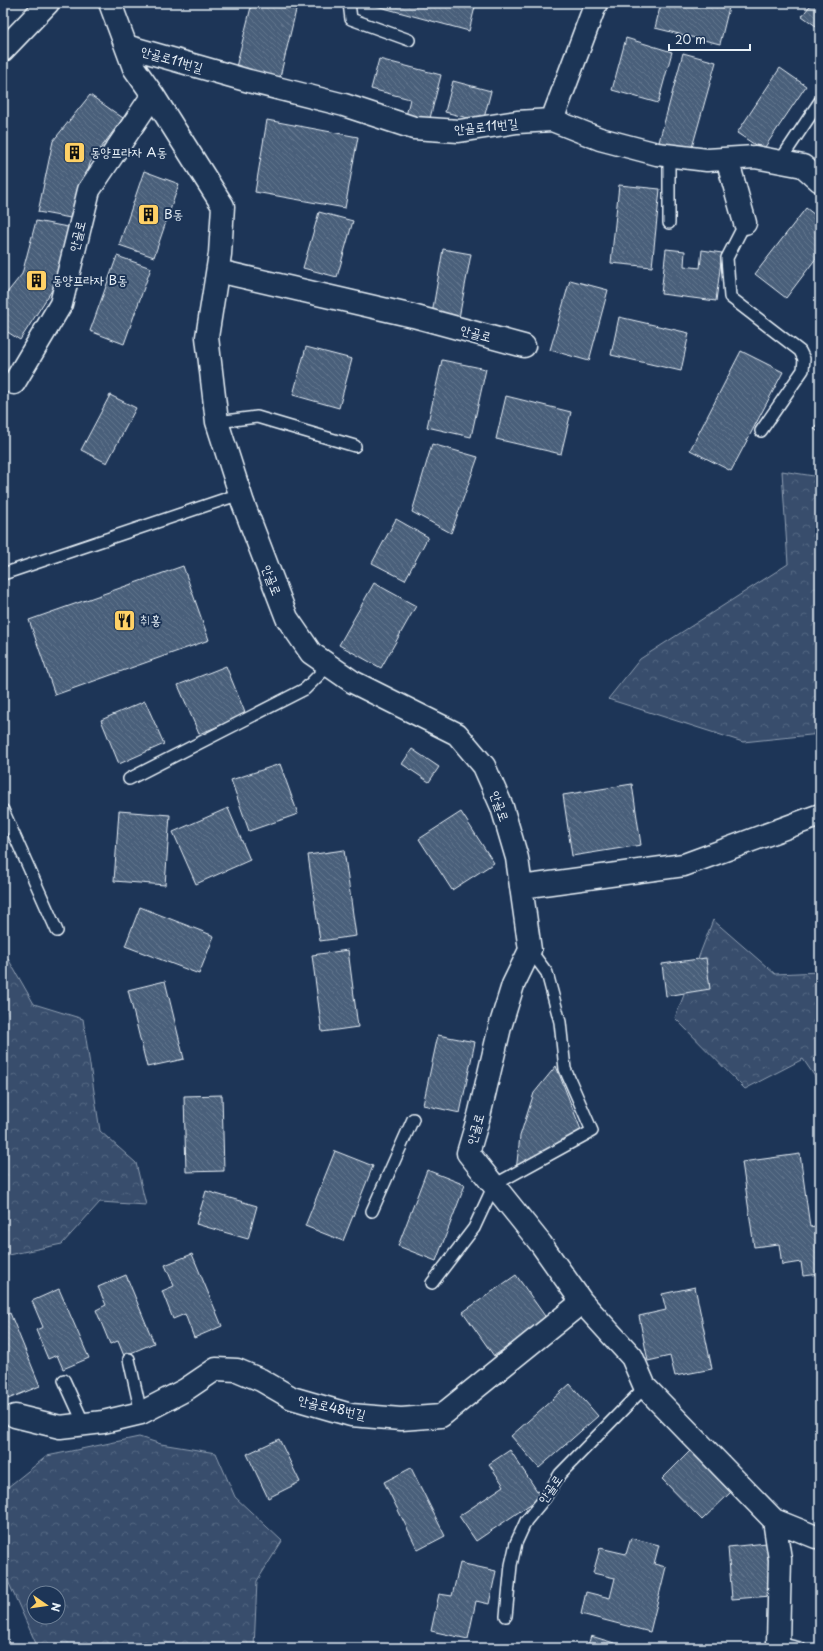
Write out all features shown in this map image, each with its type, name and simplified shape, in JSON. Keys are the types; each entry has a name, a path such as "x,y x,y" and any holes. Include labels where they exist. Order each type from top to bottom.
{"street":[{"path":"3,50 48,3"},
{"name":"안골로","path":"110,3 134,68 223,206 218,271 207,337 217,422 240,494 287,618 311,653 353,682 456,734 484,766 502,807 517,858 530,950 514,985 500,1027 479,1116 468,1154 541,1244 582,1302 632,1357 645,1387 774,1520 816,1537 820,1537"},
{"path":"552,120 596,3"},
{"name":"안골로11번길","path":"126,46 249,81 344,105 414,128 459,130 517,122 552,120 600,140 669,155 707,160 755,157 803,166 820,180"},
{"name":"안골로","path":"14,383 61,304 88,190 153,96"},
{"path":"727,159 745,223"},
{"name":"안골로","path":"218,271 413,316 524,346"},
{"path":"521,887 684,865 820,815"},
{"name":"안골로48번길","path":"15,1416 60,1427 104,1422 141,1414 186,1390 216,1369 237,1370 261,1380 292,1398 351,1415 401,1420 441,1416 582,1302"},
{"path":"774,1520 780,1559 778,1643"}],"lane":[{"path":"349,3 351,19 409,40"},
{"path":"780,161 820,101"},
{"path":"669,155 669,223"},
{"path":"745,223 727,258 730,297 800,351 804,359 803,370 761,431"},
{"path":"217,422 257,417 354,446"},
{"path":"3,574 240,494"},
{"path":"129,779 305,689 329,665"},
{"path":"3,810 57,931"},
{"path":"432,1283 474,1228 494,1185 592,1131 565,1069 560,1022 547,973 530,950"},
{"path":"372,1211 413,1118"},
{"path":"129,1359 141,1414"},
{"path":"64,1380 84,1424"},
{"name":"안골로","path":"506,1616 511,1565 516,1543 526,1521 545,1498 560,1474 645,1387"},
{"path":"778,1643 800,1648"}],"green space":[{"path":"782,471 820,477 820,734 743,742 608,699 640,659 788,564"},
{"path":"713,920 775,974 820,972 820,1084 803,1059 745,1089 675,1018"},
{"path":"3,950 34,1004 83,1019 100,1131 136,1163 146,1205 100,1202 62,1244 3,1256"},
{"path":"139,1437 161,1444 216,1453 235,1497 282,1541 257,1581 254,1648 38,1648 28,1625 66,1625 66,1585 26,1585 26,1621 3,1570 3,1491 47,1456"}],"building":[{"path":"252,3 286,3 297,6 280,77 236,67"},
{"path":"365,3 476,3 469,31"},
{"path":"661,3 730,3 720,44 655,28"},
{"path":"812,3 820,3 820,29 802,16"},
{"path":"626,38 672,52 658,103 612,90"},
{"path":"683,53 716,62 691,151 659,142"},
{"path":"379,59 441,75 429,122 406,116 410,99 371,89"},
{"path":"780,68 806,86 763,150 737,133"},
{"path":"453,81 491,91 483,122 445,112"},
{"name":"동양프라자 A동","path":"90,95 123,118 90,163 76,219 38,212 53,141"},
{"path":"267,120 358,137 345,208 255,192"},
{"name":"B동","path":"144,171 179,184 154,257 119,245"},
{"path":"619,185 660,189 652,267 611,263"},
{"path":"806,208 820,219 820,253 786,298 755,274"},
{"path":"319,212 353,221 337,277 303,268"},
{"name":"동양프라자 B동","path":"36,221 73,228 54,287 20,340 3,329 3,298 22,274"},
{"path":"443,249 471,254 459,318 432,314"},
{"path":"666,249 685,251 684,266 700,268 702,250 722,253 716,301 661,294"},
{"path":"117,256 151,268 124,344 90,331"},
{"path":"570,280 608,290 589,361 550,350"},
{"path":"619,317 689,333 681,371 611,355"},
{"path":"306,347 352,359 339,408 293,395"},
{"path":"741,351 783,372 731,471 690,450"},
{"path":"442,360 486,369 471,437 427,427"},
{"path":"110,395 136,408 107,463 81,450"},
{"path":"506,396 571,412 561,454 496,439"},
{"path":"820,420 820,433 814,429"},
{"path":"432,444 478,457 451,533 412,512"},
{"path":"396,519 428,537 405,580 372,563"},
{"path":"183,566 209,640 55,695 29,620"},
{"path":"374,583 416,606 381,668 339,645"},
{"path":"226,666 246,715 199,734 178,685"},
{"path":"145,701 164,744 119,764 101,720"},
{"path":"412,749 439,767 429,782 402,764"},
{"path":"280,764 298,814 249,831 231,780"},
{"path":"632,784 641,845 572,856 563,795"},
{"path":"228,808 250,860 196,884 173,832"},
{"path":"119,811 170,815 165,885 114,881"},
{"path":"461,812 494,863 452,890 419,839"},
{"path":"344,850 356,936 320,941 308,855"},
{"path":"140,907 214,936 199,974 125,946"},
{"path":"348,950 358,1027 322,1032 312,955"},
{"path":"706,958 710,989 666,996 662,964"},
{"path":"165,981 184,1059 147,1067 128,990"},
{"path":"438,1035 475,1042 460,1113 423,1105"},
{"path":"556,1066 583,1135 516,1171 520,1136 534,1093"},
{"path":"222,1095 224,1171 186,1172 184,1096"},
{"path":"335,1151 373,1166 343,1241 305,1226"},
{"path":"800,1154 810,1227 820,1225 820,1274 803,1276 801,1262 782,1265 779,1244 754,1247 742,1162"},
{"path":"427,1170 465,1185 436,1261 398,1246"},
{"path":"206,1191 257,1206 248,1239 196,1224"},
{"path":"192,1254 222,1326 194,1338 185,1314 173,1319 162,1291 174,1286 165,1265"},
{"path":"126,1275 154,1343 124,1356 118,1341 110,1344 96,1310 106,1305 98,1287"},
{"path":"516,1275 547,1319 494,1356 463,1312"},
{"path":"695,1287 712,1369 675,1376 670,1356 648,1361 639,1316 666,1310 662,1294"},
{"path":"59,1289 89,1358 63,1369 57,1355 48,1359 36,1330 43,1327 32,1301"},
{"path":"10,1313 40,1386 8,1399 3,1388 3,1316"},
{"path":"570,1384 598,1416 539,1468 511,1436"},
{"path":"279,1439 300,1482 268,1498 247,1454"},
{"path":"510,1450 541,1497 476,1541 459,1516 504,1486 489,1464"},
{"path":"691,1450 731,1492 702,1520 662,1479"},
{"path":"411,1468 445,1536 418,1550 384,1482"},
{"path":"631,1538 659,1545 654,1564 666,1567 650,1632 581,1614 586,1592 610,1598 615,1578 593,1573 600,1548 626,1554"},
{"path":"767,1543 771,1596 732,1599 728,1547"},
{"path":"460,1563 496,1571 489,1604 476,1601 468,1639 431,1631 439,1594 452,1596"},
{"path":"591,1636 624,1646 624,1648 587,1648"}],"place":[{"name":"동양프라자 A동","path":"74,152"},
{"name":"B동","path":"149,214"},
{"name":"동양프라자 B동","path":"36,280"},
{"name":"취홍","path":"124,620"}]}
